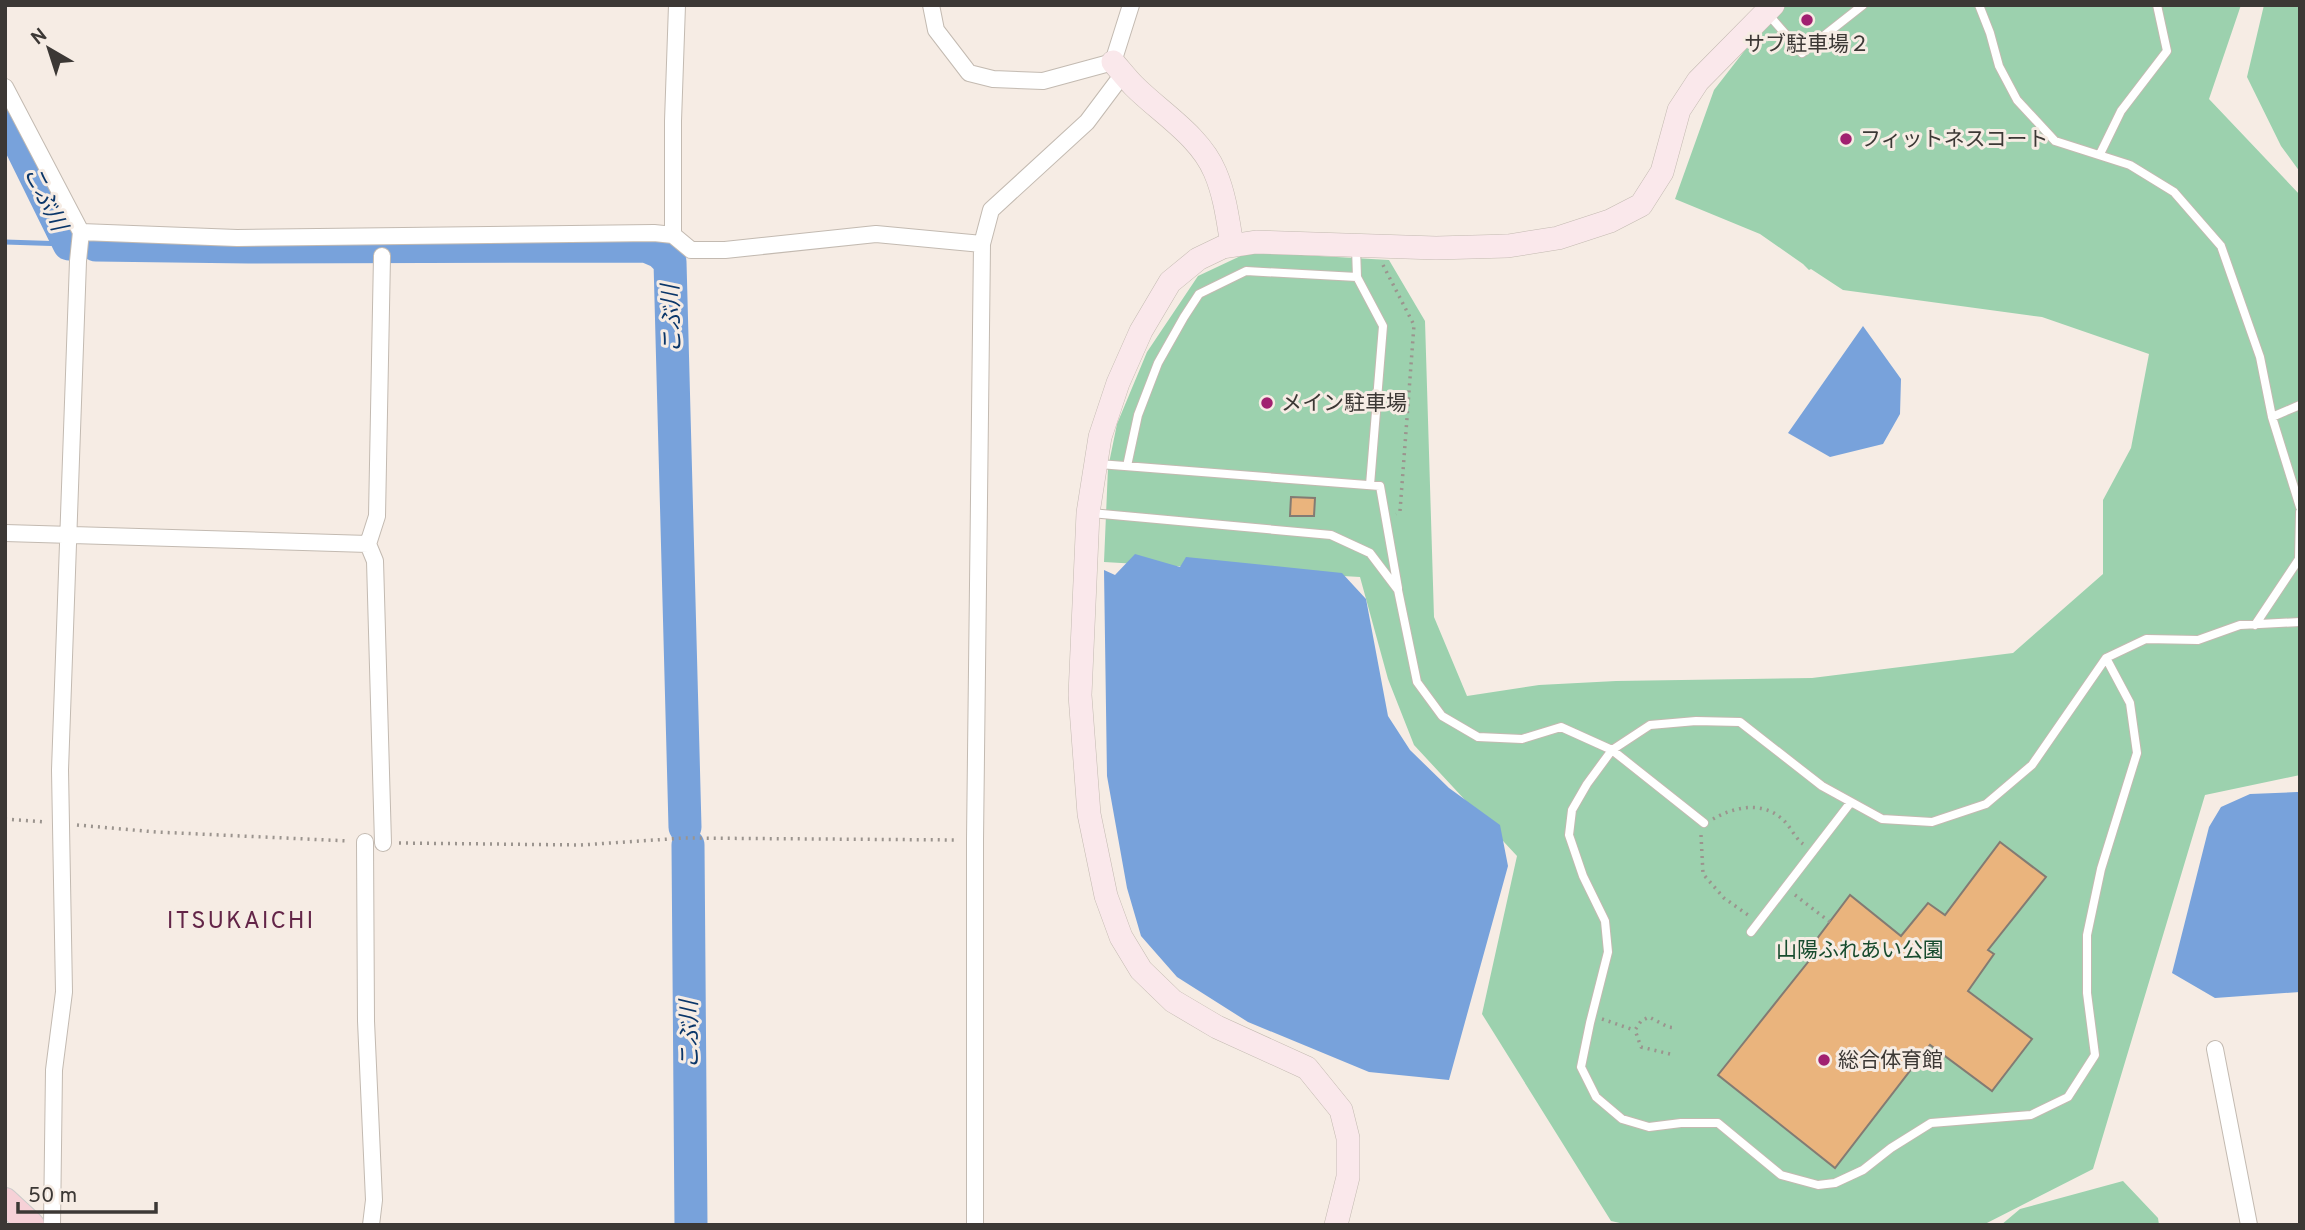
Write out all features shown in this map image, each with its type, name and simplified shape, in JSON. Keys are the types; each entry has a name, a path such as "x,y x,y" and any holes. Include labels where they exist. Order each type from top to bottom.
{"main road":[{"path":"5,1201 31,1225"}],"street":[{"path":"673,235 677,5"},
{"path":"931,5 936,30 969,73 993,79 1043,81 1118,68"},
{"path":"975,1225 975,840 982,244 991,210 1087,122 1118,68 1132,5"},
{"path":"1336,1225 1348,1177 1348,1138 1341,1110 1307,1068 1217,1027 1173,1000 1141,970 1121,937 1106,896 1089,814 1080,695 1088,513 1100,437 1118,383 1141,331 1170,282 1198,259 1223,247 1256,242 1436,248 1508,246 1558,238 1610,221 1641,205 1662,172 1679,110 1691,90 1770,8"},
{"path":"1118,68 1203,152 1215,171 1222,193 1232,245"},
{"path":"5,87 81,232 60,770 64,992 54,1070 52,1225"},
{"path":"81,232 236,238 654,233 673,235 691,250 725,250 876,234 982,244"},
{"path":"382,256 377,516 368,544 375,561 383,843"},
{"path":"5,533 368,544"},
{"path":"365,842 366,1021 374,1200 371,1225"},
{"path":"2216,1049 2249,1225"}],"lane":[{"path":"1770,8 1802,53 1863,5"},
{"path":"1979,5 1999,66 2017,100 2055,141 2130,165 2174,192 2221,246 2259,357 2272,417 2300,507"},
{"path":"2100,154 2120,111 2166,51 2157,5"},
{"path":"1356,245 1357,277 1383,326 1370,485"},
{"path":"1127,466 1138,415 1158,363 1199,294 1246,271 1357,277"},
{"path":"2272,417 2300,405"},
{"path":"1096,463 1380,486 1417,682 1442,716 1478,737 1522,739 1561,727 1612,750 1704,823"},
{"path":"2255,625 2299,559 2300,512"},
{"path":"1088,513 1331,535 1370,552 1398,590"},
{"path":"2106,658 2130,703 2137,753 2101,869 2087,934 2087,993 2095,1055 2068,1097 2031,1115 1931,1123 1891,1148 1863,1170 1835,1182 1818,1185 1781,1175 1718,1123 1681,1123 1649,1127 1622,1119 1596,1097 1581,1067 1608,952 1605,920 1583,876 1569,835 1572,810 1612,750 1650,725 1696,720 1740,723 1822,786 1882,819 1932,822 1986,804 2032,765 2106,658 2146,639 2198,640 2240,625 2300,622"},
{"path":"1751,932 1851,802"}],"path":[{"path":"1381,246 1381,260 1414,325 1400,511 1386,521"},
{"path":"1758,922 1724,898 1703,874 1700,839 1704,823 1723,814 1757,806 1782,818 1796,838 1812,852"},
{"path":"5,819 156,832 365,842"},
{"path":"383,843 581,845 684,838 975,840"},
{"path":"1785,887 1830,922"},
{"path":"1635,1030 1641,1021 1648,1017 1676,1028"},
{"path":"1600,1019 1635,1030"},
{"path":"1635,1030 1641,1047 1670,1054"}],"green space":[{"name":"山陽ふれあい公園","path":"1785,5 2241,5 2209,99 2300,195 2300,775 2205,795 2093,1169 1983,1225 1629,1225 1611,1221 1482,1014 1517,856 1414,745 1388,679 1360,577 1104,562 1108,468 1117,424 1147,352 1198,276 1249,252 1389,260 1425,321 1434,617 1467,696 1539,685 1812,678 2013,653 2103,574 2103,500 2131,448 2149,354 2042,317 1843,290 1809,270 1760,234 1675,199 1714,90 1759,32"},
{"path":"2264,5 2300,5 2300,172 2281,146 2247,77"},
{"path":"2123,1181 2158,1218 2159,1225 2001,1225 2020,1209"}],"water":[{"path":"1863,326 1901,379 1900,414 1883,444 1830,457 1788,433"},
{"path":"1135,554 1180,567 1186,557 1342,573 1366,599 1388,716 1410,750 1449,788 1500,825 1508,866 1449,1080 1369,1072 1248,1022 1177,977 1141,936 1127,888 1107,776 1104,570 1115,575"},
{"path":"2300,792 2300,992 2215,998 2172,973 2209,827 2221,807 2250,794"}],"building":[{"path":"1291,497 1315,498 1314,516 1290,516"},
{"path":"2000,842 2046,877 1988,950 1994,954 1968,991 2032,1039 1992,1091 1930,1045 1835,1168 1718,1075 1816,952 1810,948 1850,895 1901,936 1928,903 1945,915"}],"waterway":[{"name":"こぶ川","path":"5,114 69,244"},
{"path":"5,242 67,244"},
{"name":"こぶ川","path":"96,245 646,246 660,252 670,262 685,827"},
{"name":"こぶ川","path":"688,845 691,1225"}],"place":[{"name":"サブ駐車場２","path":"1807,20"},
{"name":"フィットネスコート","path":"1846,139"},
{"name":"メイン駐車場","path":"1267,403"},
{"name":"総合体育館","path":"1824,1060"}],"district":[{"name":"ITSUKAICHI","path":"241,920"}]}
